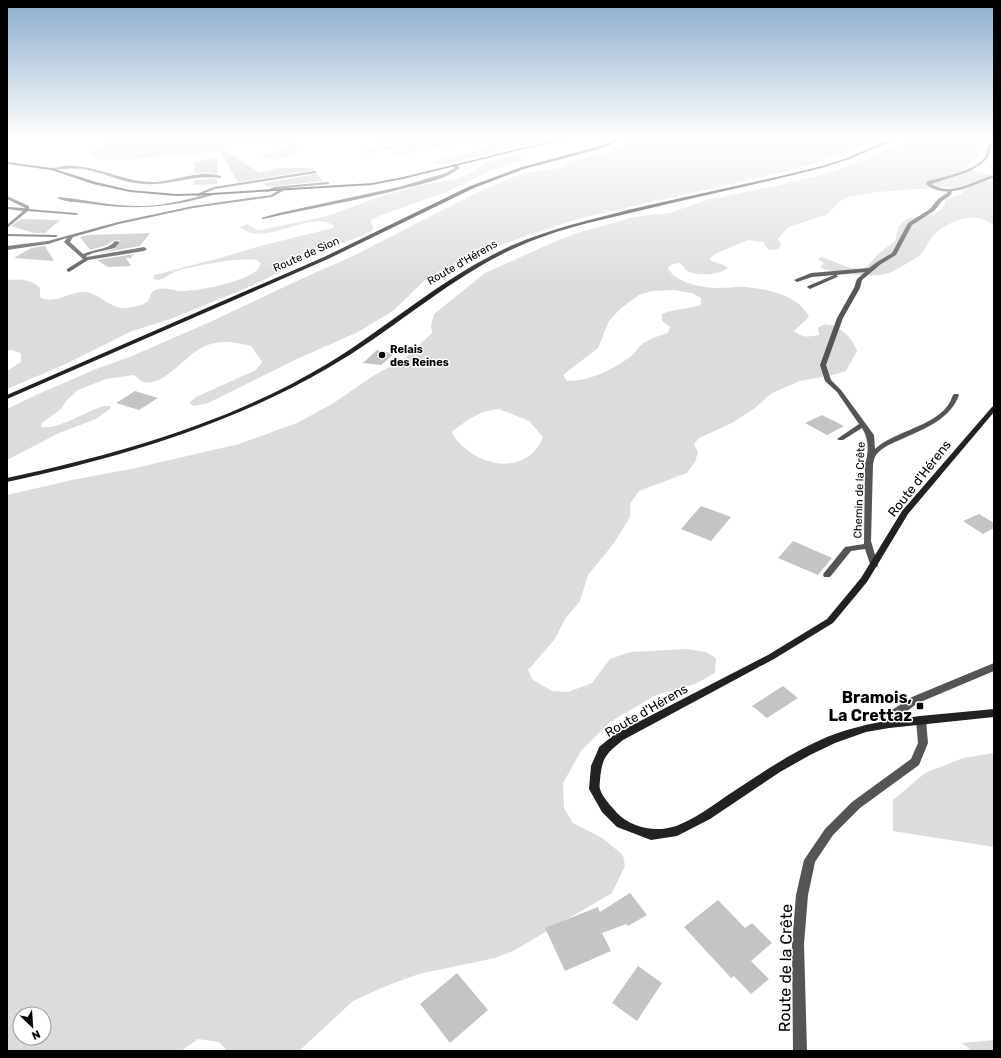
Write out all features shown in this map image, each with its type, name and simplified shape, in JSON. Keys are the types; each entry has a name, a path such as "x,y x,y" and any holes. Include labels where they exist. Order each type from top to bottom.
{"main road":[{"path":"119,188 160,194 196,195 315,188"},
{"name":"Route de Sion","path":"7,397 326,258 469,188"},
{"name":"Route d'Hérens","path":"7,480 111,454 186,431 256,403 313,375 377,334 445,285 479,263 514,246 557,231 603,218 729,188"},
{"name":"Route d'Hérens","path":"994,408 906,512 864,580 830,621 771,658 619,737 603,750 596,766 594,789 606,810 621,824 651,835 677,831 706,816 776,769 806,752 852,733 888,724 994,713"}],"street":[{"path":"196,195 213,188"},
{"path":"266,191 273,188"},
{"path":"263,218 286,212 352,200 397,188"},
{"path":"936,188 950,190 955,188"},
{"name":"Chemin de la Crête","path":"874,565 867,546 869,464 872,455 870,435 839,392 828,381 823,365 840,318 858,288 860,279 879,263 894,254 910,224 932,210 940,200 949,194 950,190"},
{"path":"7,248 48,242 118,223 193,207 272,196 281,191"},
{"path":"59,198 135,207 165,204 200,198 211,194"},
{"path":"7,198 27,207 26,211"},
{"path":"7,208 26,211 76,214"},
{"path":"7,227 26,211"},
{"path":"7,235 48,237 81,233"},
{"path":"71,236 67,242 84,258"},
{"path":"69,270 91,252 113,247 117,242"},
{"path":"84,258 144,249"},
{"path":"797,280 811,276 870,270"},
{"path":"810,287 839,274"},
{"path":"872,455 885,444 922,427 947,412 955,402 956,395"},
{"path":"841,439 863,424"},
{"path":"827,575 848,549 867,546"},
{"path":"888,724 896,713 915,700 994,667"},
{"name":"Route de la Crête","path":"800,1051 798,944 802,895 810,860 829,832 856,805 916,762 923,743 921,720"}],"shaded area":[{"path":"408,188 454,188 379,216 371,220 374,227 372,231 316,253 291,267 244,289 171,319 132,331 66,364 7,389 7,371 21,362 21,353 11,350 7,351 7,280 29,281 37,285 40,288 40,297 45,299 57,299 75,293 87,292 121,308 137,306 147,302 155,290 164,288 179,291 190,291 210,288 250,275 256,271 261,264 257,260 236,260 183,269 157,280 153,279 154,275 333,228 334,226 325,222 314,222 261,234 250,233 240,227 247,224 255,229 261,230 327,216"},
{"path":"487,188 711,188 585,217 528,235 461,260 427,278 393,311 358,332 297,359 208,403 194,406 189,403 196,397 256,370 262,362 251,346 227,342 209,344 196,351 159,380 151,382 144,382 134,375 106,379 78,390 67,400 61,409 42,423 41,427 56,426 104,406 110,406 111,408 96,419 59,433 7,460 7,409 96,369 132,356 210,322 353,256"},
{"path":"762,188 926,188 877,192 848,197 842,200 827,214 787,228 778,239 781,244 779,249 769,250 763,242 748,240 717,253 710,258 711,261 724,265 728,268 720,272 709,274 693,273 687,271 680,263 672,264 668,268 677,278 699,286 720,288 745,287 762,289 781,294 798,303 809,317 794,331 800,335 806,336 819,335 818,328 822,325 831,325 841,330 851,339 857,351 846,371 800,381 772,393 755,408 732,423 699,438 694,444 698,452 695,462 687,473 639,491 630,504 630,517 614,543 588,575 580,601 565,619 555,639 528,670 533,680 552,691 568,692 592,683 610,659 630,652 687,649 706,652 716,658 715,673 695,684 656,695 610,722 581,751 563,783 564,808 573,823 602,838 623,855 625,866 612,893 513,951 495,958 419,974 386,986 353,1001 299,1051 227,1051 219,1042 198,1039 181,1051 7,1051 7,495 72,480 131,469 239,444 297,423 332,404 373,376 404,359 432,333 431,325 434,314 485,273 577,233 634,217 669,213 707,200","holes":["673,290 692,293 701,298 701,305 662,314 662,321 670,327 668,333 645,342 634,354 616,366 600,374 576,381 567,381 563,375 598,348 609,321 620,309 639,295 652,291","499,409 529,421 543,437 537,448 529,456 508,464 485,460 475,455 457,441 452,432 474,416 492,410"]},
{"path":"957,188 994,188 994,206 992,210 994,214 994,225 979,218 958,220 935,234 919,256 889,273 865,275 834,272 820,267 824,263 819,260 819,258 822,257 850,268 859,269 867,267 878,254 896,240 898,229 903,222 909,218 931,215 945,205 945,200 962,194 963,192"},
{"path":"994,753 994,847 893,831 893,800 925,773 963,758"},
{"path":"994,1040 994,1051 972,1051 962,1043"}],"building":[{"path":"21,219 60,220 45,233 34,233 11,226"},
{"path":"150,233 140,246 95,254 115,249 121,241 115,240 104,246 90,250 80,237 87,235"},
{"path":"45,246 54,261 14,258 31,248"},
{"path":"134,254 131,258 126,258 131,266 108,267 97,260"},
{"name":"Relais des Reines","path":"377,350 394,354 381,365 363,363"},
{"path":"135,391 158,398 139,410 116,403"},
{"path":"822,415 844,426 827,435 805,423"},
{"path":"701,506 731,517 711,541 681,529"},
{"path":"979,514 994,523 994,528 983,534 963,521"},
{"path":"793,541 832,558 818,575 778,558"},
{"path":"783,686 798,698 767,718 752,706"},
{"path":"630,893 647,915 628,926 626,924 602,933 611,951 565,971 545,928 598,907 600,912"},
{"path":"718,900 745,928 752,923 772,943 751,961 769,979 751,994 734,976 731,978 684,927"},
{"path":"638,966 662,983 637,1021 612,1003"},
{"path":"457,973 488,1010 450,1043 420,1004"}],"place":[{"name":"Relais des Reines","path":"382,355"},
{"name":"Bramois, La Crettaz","path":"920,706"}]}
